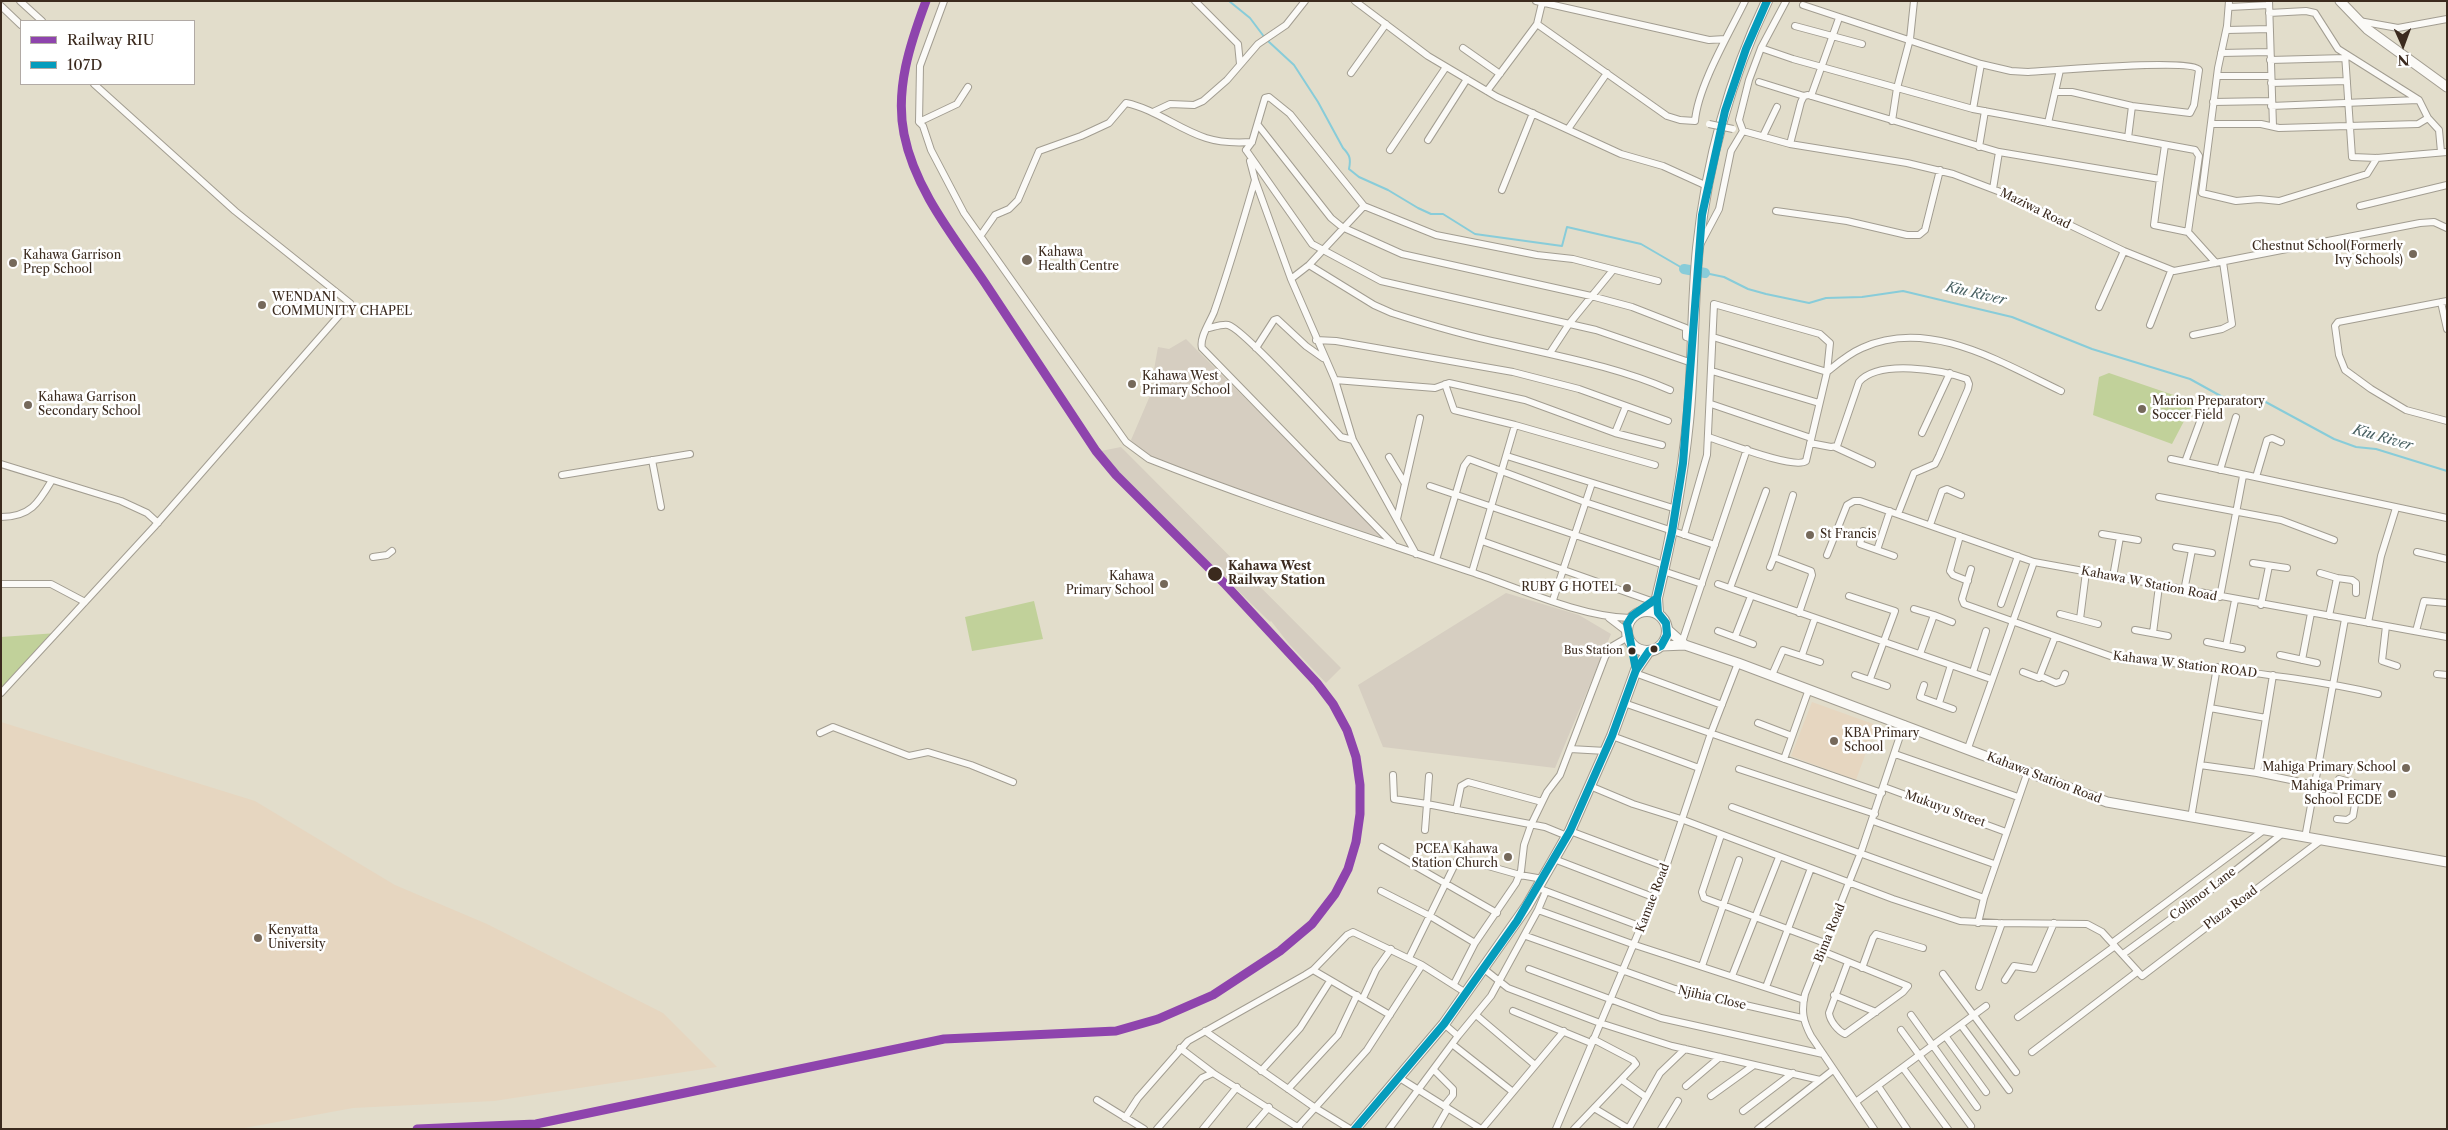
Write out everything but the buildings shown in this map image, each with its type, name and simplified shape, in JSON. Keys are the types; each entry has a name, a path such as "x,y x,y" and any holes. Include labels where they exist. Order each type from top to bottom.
{"main road":[{"path":"1355,1129 1444,1024 1542,886 1554,859 1569,833 1606,751 1636,672 1649,651 1661,646 1665,641 1667,629 1663,618 1658,613 1655,600 1672,532 1688,421 1698,248 1718,137 1735,80 1754,29 1767,1"},
{"path":"1636,672 1629,638 1630,618 1645,610 1655,600"},
{"path":"1645,610 1658,613"},
{"path":"1629,638 1649,651"}],"street":[{"path":"20,1 41,20"},
{"path":"944,1 920,66 919,122 923,126 931,150 964,213 1099,407 1117,432 1132,447 1149,459 1242,495 1608,618 1630,618"},
{"path":"1195,1 1238,44 1240,64"},
{"path":"1152,112 1170,104 1199,104 1258,44 1286,25 1305,1"},
{"path":"1355,1 1446,67 1487,91 1621,154 1663,166 1708,186"},
{"path":"1695,121 1698,106 1725,39 1745,1"},
{"path":"1698,248 1719,209 1731,150 1743,131 1739,120 1740,110 1762,48 1786,1"},
{"path":"1892,122 1897,88 1910,39 1914,1"},
{"path":"2340,1 2358,21 2447,87"},
{"path":"1487,91 1537,24 1539,2 1710,40 1725,39"},
{"path":"2346,56 2352,157 2377,158 2444,152 2439,130 2428,118 2419,100 2346,56 2334,45 2315,13 2269,6 2229,4 2227,30 2216,76 2201,190 2202,193 2233,200 2259,199 2280,201 2367,174 2377,158"},
{"path":"1804,5 1981,64 2019,72 2169,64 2198,68 2191,113 2132,106 2072,92 2055,92"},
{"path":"1,6 20,24"},
{"path":"2269,6 2273,126"},
{"path":"1790,144 1839,18"},
{"path":"2358,21 2398,28 2447,19"},
{"path":"1351,73 1386,24"},
{"name":"Maziwa Road","path":"1537,24 1667,116 1743,131 1790,144 1940,170 1993,189 2124,251 2171,271"},
{"path":"1794,26 1862,44"},
{"path":"2227,30 2270,29"},
{"path":"1463,48 1500,74"},
{"path":"1762,48 1821,67 1972,108 2196,150 2199,156 2188,232"},
{"path":"2221,53 2270,52"},
{"path":"2270,60 2346,56"},
{"path":"1972,108 1981,64"},
{"path":"1390,150 1446,67"},
{"path":"2048,123 2060,70"},
{"path":"1568,129 1607,73"},
{"path":"2216,76 2347,81"},
{"path":"1428,140 1467,79"},
{"path":"1759,82 1999,152 2160,178"},
{"path":"1,693 158,522 350,303 235,211 96,85"},
{"path":"919,122 957,104 968,87"},
{"path":"1246,150 1252,142 1265,98 1269,97 1290,114 1364,206 1436,235 1537,255 1573,259 1658,281"},
{"path":"2213,102 2349,104 2419,100"},
{"path":"981,235 995,215 1009,209 1018,200 1024,190 1034,160 1041,149 1070,141 1109,123 1126,103 1152,112 1207,138 1234,143 1252,142"},
{"path":"2128,138 2132,106"},
{"path":"1763,136 1777,107"},
{"path":"1979,147 1985,111"},
{"path":"1502,190 1533,113"},
{"path":"2211,124 2253,123 2279,128 2349,127 2418,124 2428,118"},
{"path":"1258,125 1332,218 1342,227 1402,254 1591,296 1632,307 1686,328 1686,338 1693,339"},
{"path":"2165,145 2154,225 2188,232 2219,263 2232,324 2222,330 2193,335"},
{"path":"1246,150 1291,279 1334,380 1353,440 1416,554"},
{"path":"1246,150 1305,236 1321,251 1381,280 1620,337 1692,363"},
{"path":"1993,189 1999,152"},
{"path":"1776,211 1846,221 1907,235 1919,235 1925,230 1940,170"},
{"path":"1255,180 1209,328 1202,340 1202,348 1394,545"},
{"path":"2360,206 2447,185"},
{"path":"1291,279 1309,265 1342,227 1364,206"},
{"path":"2150,325 2171,271 2420,223 2434,222 2447,228"},
{"path":"2099,307 2124,251"},
{"path":"1309,265 1374,305 1392,313 1470,336 1608,366 1670,390"},
{"path":"1550,354 1591,296 1613,270"},
{"path":"2447,330 2444,301 2338,322 2335,326 2339,355 2345,370 2371,389 2406,410 2447,421"},
{"path":"1684,535 1705,466 1712,371 1713,308 1717,304 1820,334 1830,343 1827,372 1806,461 1799,464 1775,460 1748,449 1708,437"},
{"path":"1256,348 1274,320 1277,319 1306,346 1324,358"},
{"path":"1209,328 1229,325 1256,348 1341,437 1353,440"},
{"path":"1713,336 1827,372"},
{"path":"1827,372 1849,355 1873,344 1900,339 1923,339 1946,342 1979,352 2061,391"},
{"path":"1316,340 1336,341 1513,372 1579,389 1668,421"},
{"path":"1835,447 1862,378 1877,372 1910,368 1950,373 1967,379 1970,384 1939,456 1934,464 1914,473 1898,514"},
{"path":"1712,371 1820,403"},
{"path":"1922,433 1950,373"},
{"path":"1334,380 1435,388 1445,384 1470,386 1546,406 1616,433 1662,445"},
{"path":"1445,384 1454,410 1515,425 1655,465"},
{"path":"1710,404 1835,447 1872,464"},
{"path":"1616,433 1626,406"},
{"path":"2186,462 2205,408"},
{"path":"2220,470 2236,417"},
{"path":"1397,519 1420,418"},
{"path":"1472,572 1515,425"},
{"path":"2256,478 2267,440 2272,438 2280,442"},
{"path":"1684,644 1702,584 1748,449"},
{"path":"562,475 690,454"},
{"path":"1507,456 1676,509"},
{"path":"1389,457 1404,482"},
{"path":"1436,560 1455,494 1468,459 1585,502 1715,545"},
{"path":"2171,459 2243,476 2447,518"},
{"path":"652,460 661,507"},
{"path":"1,464 121,501 147,513 158,522"},
{"path":"2220,597 2243,476"},
{"path":"1,517 9,517 36,506 52,480"},
{"path":"1553,600 1592,483"},
{"path":"1430,486 1574,535 1702,584"},
{"path":"1930,525 1942,491 1947,489 1961,495"},
{"path":"1730,588 1766,491"},
{"path":"1770,567 1793,495"},
{"path":"2159,498 2288,522 2334,540"},
{"name":"Kahawa W Station Road","path":"1827,555 1847,505 1854,501 1860,501 2034,562 2184,591 2447,637"},
{"path":"2368,623 2381,556 2396,508"},
{"path":"1877,550 1890,511"},
{"path":"1862,531 1860,544 1894,556"},
{"path":"2102,534 2138,540"},
{"path":"1960,536 1950,571 1953,575 1968,581 1972,569"},
{"path":"2112,577 2120,537"},
{"path":"1482,541 1562,571 1655,600"},
{"path":"2176,547 2212,554"},
{"path":"2184,591 2192,550"},
{"path":"373,557 387,555 392,551"},
{"path":"2417,552 2447,559"},
{"path":"2001,604 2018,556"},
{"path":"1774,557 1811,572 1812,576 1799,613"},
{"path":"1968,748 2034,562"},
{"path":"2254,563 2287,568"},
{"path":"2262,605 2269,566"},
{"path":"2080,619 2086,572"},
{"path":"2320,573 2352,580 2356,583 2356,594"},
{"path":"2330,616 2337,578"},
{"name":"Kahawa W Station ROAD","path":"1968,581 1962,599 1964,604 2119,659 2141,659 2217,667 2333,684 2378,694"},
{"path":"1,584 51,584 85,602"},
{"path":"1718,584 1992,679"},
{"path":"2153,633 2159,586"},
{"path":"1735,637 1751,596"},
{"path":"1848,596 1895,611 1870,679"},
{"path":"2226,646 2235,600"},
{"path":"2416,631 2424,601 2447,603"},
{"path":"1914,609 1952,622"},
{"path":"2302,660 2311,613"},
{"path":"2060,614 2098,624"},
{"path":"1920,654 1934,615"},
{"path":"1454,984 1475,944 1520,875 1524,845 1531,825 1542,802 1560,775 1608,652 1629,638 1608,618"},
{"path":"1802,655 1815,618"},
{"path":"2305,838 2345,619"},
{"path":"2386,626 2382,661 2397,666"},
{"name":"Kahawa Station Road","path":"1667,629 1684,644 1904,724 2107,802 2447,862"},
{"path":"2135,630 2168,636"},
{"path":"1718,631 1753,644"},
{"path":"1972,672 1986,631"},
{"path":"2040,676 2055,637"},
{"path":"2207,642 2242,649"},
{"name":"Kahawa Station Road","path":"1661,646 1684,644"},
{"path":"1772,676 1783,650 1820,662"},
{"path":"2280,656 2317,663"},
{"name":"Kamae Road","path":"1556,1129 1610,999 1635,945 1666,867 1711,733 1738,663"},
{"path":"1939,704 1951,665"},
{"path":"2191,818 2217,667"},
{"path":"1636,672 1722,705"},
{"path":"2023,672 2039,678 2040,676 2056,683 2062,680 2065,674"},
{"path":"2437,674 2447,676"},
{"path":"1855,675 1887,686"},
{"path":"2257,773 2273,675"},
{"path":"1924,685 1920,697 1953,710"},
{"path":"1784,759 1809,689"},
{"name":"Mukuyu Street","path":"1624,703 1784,759 2006,832"},
{"path":"2210,708 2266,718"},
{"path":"1758,723 1792,736"},
{"name":"Bima Road","path":"1802,1018 1804,1000 1874,818 1904,724"},
{"path":"820,733 833,727 909,756 928,752 971,765 1013,782"},
{"path":"1612,736 1699,768"},
{"path":"1570,750 1606,751"},
{"path":"1895,754 2018,797"},
{"path":"2200,765 2257,773 2315,785"},
{"path":"1739,769 1994,864"},
{"path":"1978,923 1994,864 2028,771"},
{"path":"1393,775 1394,799 1569,833 1666,867"},
{"path":"1425,830 1429,776"},
{"path":"2337,819 2350,818 2355,811 2357,784 2339,779"},
{"path":"1456,810 1461,786 1468,782 1542,802"},
{"path":"1590,786 1633,804 1681,819 1779,857 1960,921 1978,923 2087,924 2102,932 2140,974"},
{"path":"2313,793 2356,800"},
{"path":"1732,808 1861,852 1984,898"},
{"path":"2018,1017 2264,830"},
{"name":"Colimor Lane","path":"2123,954 2208,892 2282,833"},
{"path":"1721,835 1702,895 1704,898 1826,943"},
{"name":"Plaza Road","path":"2032,1052 2320,841"},
{"path":"1382,847 1446,882 1497,913"},
{"path":"1732,976 1779,857"},
{"path":"1409,958 1456,862 1463,858 1520,875 1642,927"},
{"path":"1554,859 1653,897"},
{"path":"1702,966 1739,860"},
{"path":"1766,987 1811,868"},
{"path":"1389,1129 1499,983 1526,936 1538,910 1542,886"},
{"path":"1381,891 1430,916 1475,944"},
{"path":"1538,910 1635,945 1804,1000"},
{"path":"1517,921 1529,927"},
{"path":"1979,987 2002,923"},
{"path":"2005,980 2014,966 2034,968 2054,923"},
{"path":"1125,1118 1180,1048 1205,1031 1314,970 1347,935 1353,932 1422,965 1466,993"},
{"path":"1862,968 1876,934 1923,948"},
{"name":"Njihia Close","path":"1526,936 1683,992 1802,1018"},
{"path":"1288,1089 1338,1035 1376,970 1391,949"},
{"path":"1822,951 1908,986 1849,1033 1842,1033 1830,1018 1830,1008 1848,962"},
{"path":"1180,1048 1213,1073 1269,1107 1298,1128 1314,1107 1367,1050 1422,965"},
{"path":"1484,969 1499,983 1600,1023 1685,1049 1820,1080"},
{"path":"1529,969 1667,1019 1823,1054"},
{"path":"1314,970 1390,1015"},
{"path":"1943,974 2016,1072"},
{"path":"1262,1071 1300,1028 1330,981"},
{"path":"1834,995 1876,1012"},
{"path":"1857,1101 1986,1006"},
{"path":"1513,1011 1564,1032 1592,1041 1636,1062 1633,1069 1574,1129"},
{"path":"1476,1015 1535,1064"},
{"path":"1911,1015 1977,1107"},
{"path":"1802,1018 1833,1070 1857,1101 1874,1129"},
{"path":"1444,1024 1458,1036"},
{"path":"1961,1025 2009,1090"},
{"path":"1901,1030 1971,1126"},
{"path":"1205,1031 1314,1107 1350,1129"},
{"path":"1398,1077 1480,1128 1564,1032"},
{"path":"1946,1037 1986,1092"},
{"path":"1452,1044 1513,1092"},
{"path":"1594,1108 1629,1129 1660,1074 1685,1049"},
{"path":"1686,1086 1720,1057"},
{"path":"1711,1096 1754,1065"},
{"path":"1903,1068 1948,1129"},
{"path":"1434,1070 1453,1089 1453,1095 1436,1129"},
{"path":"1758,1129 1833,1070"},
{"path":"1158,1129 1202,1078 1213,1073"},
{"path":"1743,1111 1793,1073"},
{"path":"1622,1080 1646,1096"},
{"path":"1878,1086 1907,1129"},
{"path":"1203,1129 1237,1087"},
{"path":"1097,1100 1144,1129"},
{"path":"1661,1129 1678,1101"},
{"path":"1250,1129 1269,1107"}],"shaded area":[{"path":"1186,339 1384,538 1151,461 1131,440 1149,398 1158,347 1169,349"},
{"path":"1121,447 1341,668 1326,683 1289,644 1271,621 1127,482 1101,451"},
{"path":"1506,593 1579,615 1611,634 1555,768 1383,747 1358,685"},
{"name":"KBA Primary School","path":"1812,702 1876,725 1856,780 1791,756"},
{"name":"Kenyatta University","path":"1,722 255,801 395,885 487,924 663,1013 717,1067 494,1101 353,1108 239,1129 1,1129"}],"green space":[{"name":"Marion Preparatory Soccer Field","path":"2109,373 2194,402 2172,444 2093,415 2099,377"},
{"path":"1034,601 1043,639 972,651 965,617"},
{"path":"57,633 1,693 1,637"}],"waterway":[{"path":"1229,1 1250,18 1265,38"},
{"path":"1268,41 1294,65 1349,155 1349,169 1359,177 1388,190 1431,214 1443,214 1475,234 1562,246 1567,227 1641,244 1684,269"},
{"name":"Kiu River","path":"1684,269 1705,273"},
{"name":"Kiu River","path":"1705,273 1724,277 1748,289 1809,303 1826,298 1862,297 1903,291 2012,317 2092,349 2190,379 2228,400 2262,400 2334,439 2356,447 2376,449 2447,471"}],"rail line":[{"name":"RIU","path":"417,1129 536,1124 944,1039 1116,1031 1158,1019 1213,995 1280,951 1312,924 1335,894 1348,869 1356,842 1360,814 1360,785 1356,757 1347,730 1333,704 1317,683 1224,583 1116,475 1096,451 926,194 909,155 904,134 901,100 910,50 926,1"}],"transit line":[{"name":"107D","path":"1355,1129 1444,1024 1517,921 1570,831 1612,736 1636,670 1649,651 1661,646 1667,635 1666,623 1658,613 1657,598 1672,532 1683,463 1702,215 1725,111 1746,49 1767,1"},
{"name":"107D","path":"1636,670 1627,624 1632,616 1657,598"}],"place":[{"name":"Chestnut School(Formerly Ivy Schools)","path":"2413,254"},
{"name":"Kahawa Health Centre","path":"1027,260"},
{"name":"Kahawa Garrison Prep School","path":"13,263"},
{"name":"WENDANI COMMUNITY CHAPEL","path":"262,305"},
{"name":"Kahawa West Primary School","path":"1132,384"},
{"name":"Kahawa Garrison Secondary School","path":"28,405"},
{"name":"Marion Preparatory Soccer Field","path":"2142,409"},
{"name":"St Francis","path":"1810,535"},
{"name":"Kahawa West Railway Station","path":"1215,574"},
{"name":"Kahawa Primary School","path":"1164,584"},
{"name":"RUBY G HOTEL","path":"1627,588"},
{"name":"Bus Station","path":"1632,651"},
{"name":"KBA Primary School","path":"1834,741"},
{"name":"Mahiga Primary School","path":"2406,768"},
{"name":"Mahiga Primary School ECDE","path":"2392,794"},
{"name":"PCEA Kahawa Station Church","path":"1508,857"},
{"name":"Kenyatta University","path":"258,938"}]}
